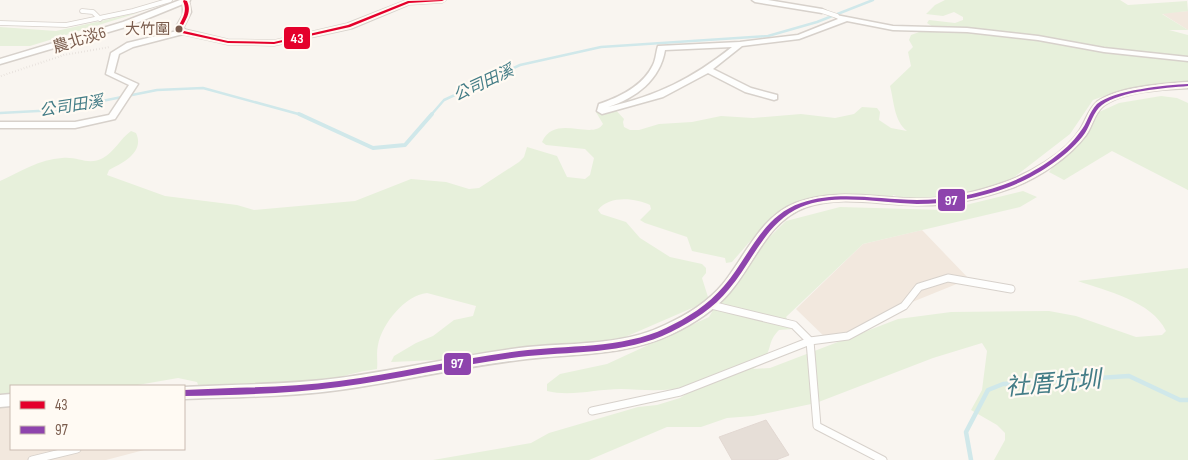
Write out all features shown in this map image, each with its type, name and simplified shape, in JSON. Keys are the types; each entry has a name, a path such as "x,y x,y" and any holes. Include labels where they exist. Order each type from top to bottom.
{"street":[{"path":"179,1 188,11 179,30 228,42 274,43 349,26 408,2 442,0"},
{"path":"755,0 822,11"},
{"name":"農北淡6","path":"0,62 126,24 179,1"},
{"path":"740,44 709,70 676,90 642,102 602,111 602,106 616,102 636,90 656,68 662,48 740,44 799,37 841,18 892,28 967,30 1038,38 1098,49 1188,59"},
{"path":"0,125 75,124 112,117 134,84 110,74 115,53 121,48 184,32"},
{"path":"709,70 748,90 774,97"},
{"path":"185,393 336,384 468,361 633,342 663,332 711,305 731,283 750,251 767,230 784,213 802,204 839,200 947,202 972,197 1022,180 1060,154 1083,133 1094,112 1102,102 1119,96 1188,85"}],"lane":[{"path":"0,23 66,25 179,1"},
{"path":"82,11 93,12 100,19"},
{"path":"822,11 841,18"},
{"path":"592,411 680,392 810,342 848,336 904,306 919,287 948,278 1011,289"},
{"path":"711,305 768,316 794,325 810,342 818,426 883,460"},
{"path":"32,460 73,450"}],"path":[{"path":"1,76 64,55 104,47 121,48"}],"shaded area":[{"path":"1188,11 1188,30 1161,13"},
{"path":"922,230 969,279 895,309 829,341 796,309 863,244"},
{"path":"10,401 10,450 144,450 106,460 0,460 0,402"}],"green space":[{"path":"945,0 1120,0 1128,5 1187,1 1188,11 1162,14 1188,30 1169,30 1188,35 1188,83 1165,89 1118,91 1093,100 1070,134 1013,178 1008,184 952,199 913,201 893,195 892,198 819,200 773,215 732,262 726,263 725,258 692,251 687,237 640,220 651,209 650,205 623,199 609,202 598,210 601,214 626,222 640,238 670,257 702,264 706,268 706,273 702,278 708,297 706,302 586,354 571,357 464,354 438,360 391,362 394,356 416,343 433,336 454,320 473,316 476,306 427,293 411,299 389,320 378,345 377,369 349,374 296,390 252,398 202,395 197,382 178,378 138,385 10,385 10,401 0,402 0,181 30,166 62,158 88,161 98,160 111,152 131,131 136,133 138,146 131,156 109,170 107,175 165,196 237,205 254,210 355,201 411,179 446,182 469,189 479,188 519,162 524,157 527,147 557,156 567,177 585,179 590,175 594,158 585,149 546,145 542,142 555,129 591,130 598,128 603,124 596,112 600,104 613,107 624,119 624,127 630,130 639,130 659,124 692,122 721,116 753,118 801,114 835,118 854,114 862,107 877,108 880,112 879,120 891,128 907,131 899,122 890,86 911,66 908,52 913,47 909,40 911,35 933,27 927,23 929,20 955,23 963,20 963,17 954,12 943,16 926,14 935,5"},
{"path":"141,12 30,46 0,46 0,27 56,31"},
{"path":"1161,96 1177,98 1188,103 1188,190 1112,151 1064,180 1049,172 1099,112 1119,103"},
{"path":"1023,191 1037,197 1020,207 863,244 786,317 793,329 779,330 773,337 764,360 753,369 770,368 898,319 951,312 1049,311 1076,316 1136,337 1162,335 1166,331 1150,312 1127,298 1078,281 1188,268 1188,460 994,460 1005,440 1005,433 997,425 971,410 982,390 987,351 982,343 933,358 816,403 753,416 727,418 701,427 667,427 589,460 433,460 531,443 549,433 638,407 657,405 680,398 689,392 691,386 665,390 612,389 556,393 547,391 547,384 560,374 607,364 709,317 738,268 786,221 840,207 945,210"}],"building":[{"path":"766,420 789,455 776,460 732,460 719,437"}],"waterway":[{"name":"公司田溪","path":"431,115 444,100 520,65 601,47 768,36 817,22 873,0"},
{"name":"公司田溪","path":"0,113 57,110 157,90 203,88 300,114"},
{"name":"公司田溪","path":"300,114 373,148 405,145 432,114"},
{"name":"社厝坑圳","path":"971,460 966,432 988,390 1003,384 1129,376 1180,400 1188,400"}],"transit line":[{"name":"43","path":"185,1 188,9 179,29 183,32 228,42 274,43 349,26 408,2 442,0"},
{"name":"97","path":"185,393 281,389 339,384 497,357 614,345 650,337 666,331 710,304 732,281 769,227 778,218 801,205 815,201 843,198 903,202 943,201 969,197 994,190 1026,178 1054,159 1079,137 1096,109 1108,99 1143,91 1188,85"}],"place":[{"name":"大竹圍","path":"179,29"}]}
